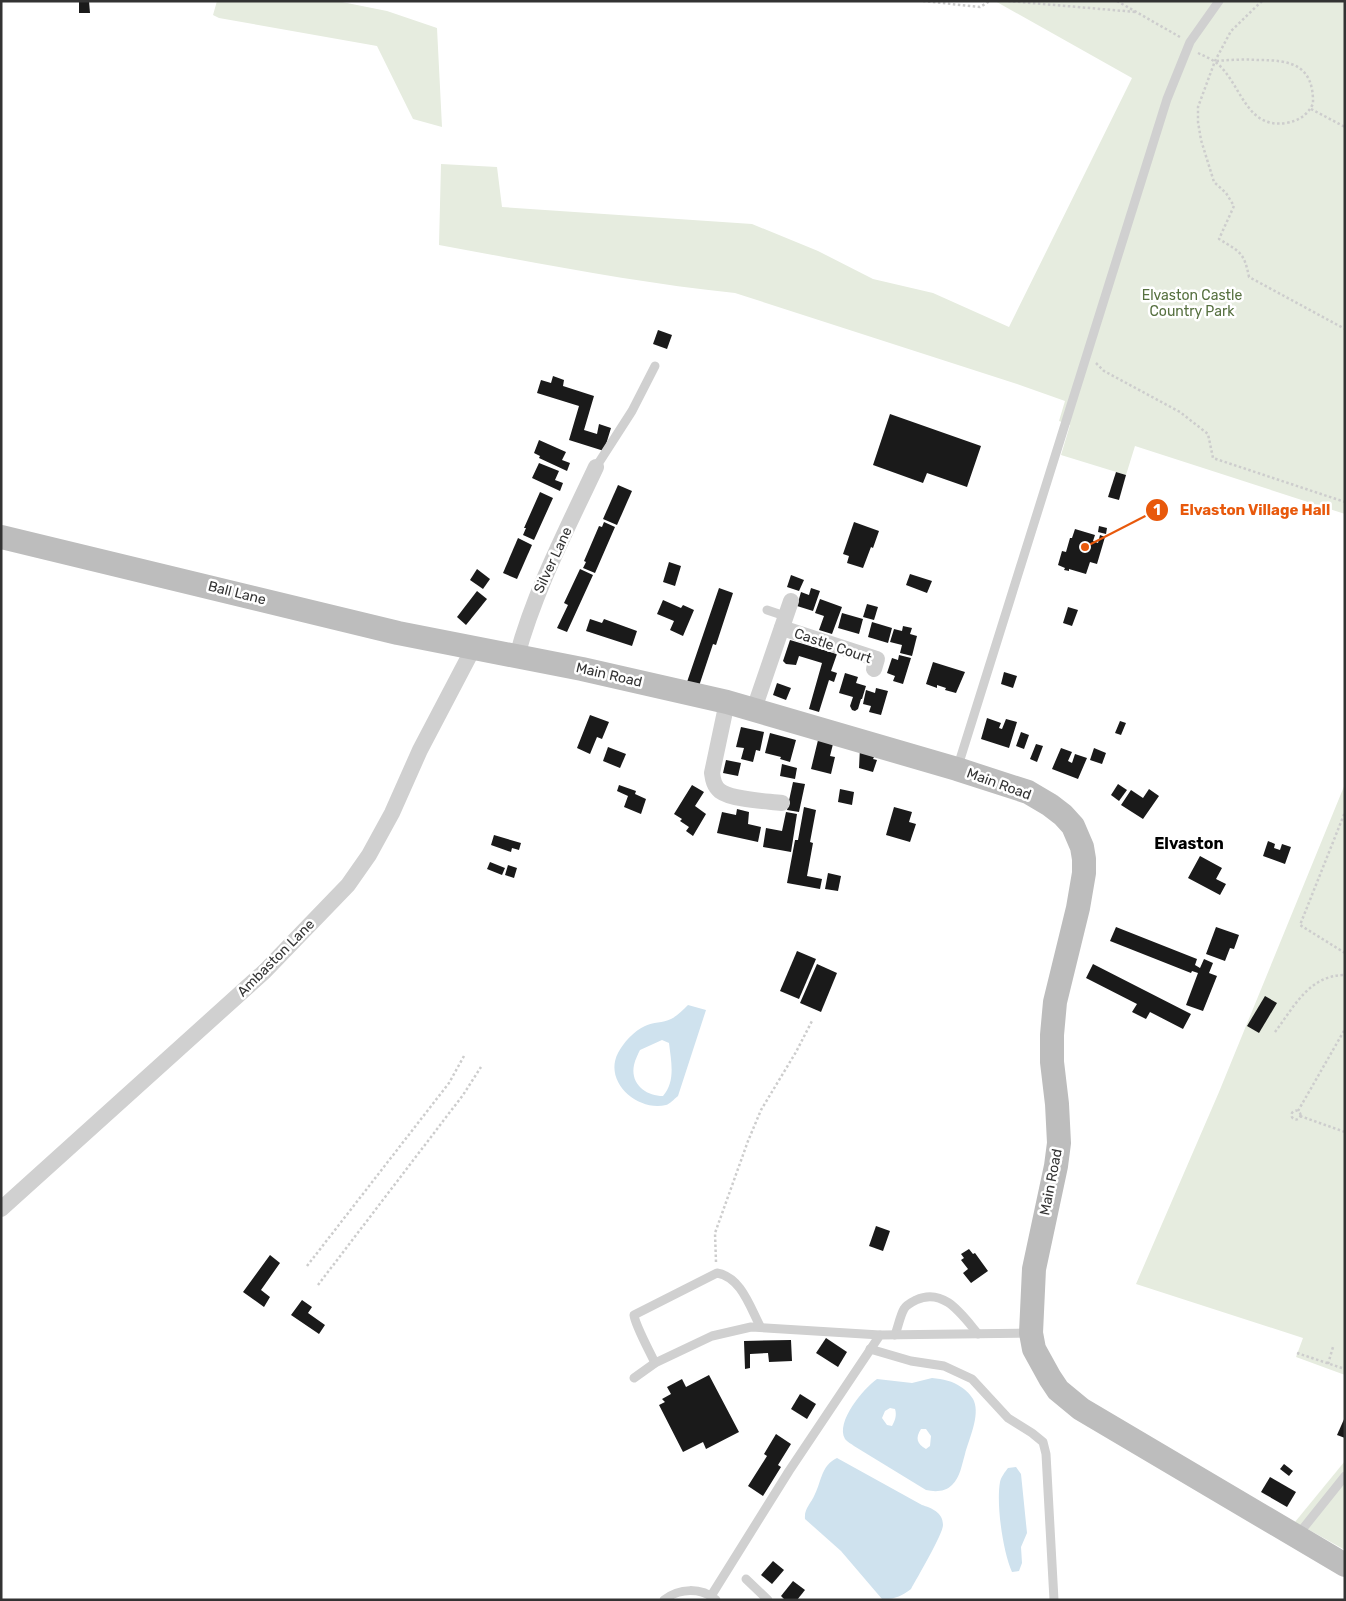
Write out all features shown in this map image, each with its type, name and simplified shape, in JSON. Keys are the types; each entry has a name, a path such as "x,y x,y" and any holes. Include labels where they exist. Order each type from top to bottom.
{"main road":[{"name":"Ball Lane","path":"1,537 398,633 474,647"},
{"name":"Main Road","path":"474,647 582,669 754,709 1028,792 1063,814 1073,826 1082,847 1084,873 1078,908 1055,1002 1052,1062 1059,1124 1059,1143 1056,1166 1034,1269 1031,1333 1034,1349 1058,1390 1081,1409 1345,1565"}],"street":[{"name":"Silver Lane","path":"517,656 537,593 596,467"},
{"name":"Castle Court","path":"754,709 786,615 877,659 874,669"},
{"name":"Ambaston Lane","path":"1,1209 265,971 348,884 369,855 387,822 420,750 474,647"},
{"path":"728,702 712,773 714,784 726,794 750,800 782,803"}],"lane":[{"path":"957,769 1013,585 1167,99 1190,42 1219,1"},
{"path":"596,467 632,412 655,366"},
{"path":"768,610 786,615"},
{"path":"655,1363 634,1321 634,1315 717,1273 731,1278 741,1289 760,1326"},
{"path":"895,1335 904,1308 925,1296 940,1297 960,1313 978,1334"},
{"path":"634,1378 655,1363 712,1336 751,1327 760,1326 880,1335 1031,1333"},
{"path":"664,1600 674,1593 684,1591 699,1592 714,1598 789,1471 880,1335"},
{"path":"870,1349 911,1361 944,1366 972,1379 1008,1418 1043,1442 1046,1454 1054,1600"},
{"path":"1297,1536 1345,1476"},
{"path":"746,1579 768,1600"}],"path":[{"path":"923,1 980,7 990,1"},
{"path":"1008,1 1137,12"},
{"path":"1117,1 1190,42 1195,52 1215,61 1221,66 1254,114 1263,120 1271,123 1296,121 1311,109 1314,97 1311,84 1306,74 1292,63 1270,60 1215,61"},
{"path":"1262,1 1231,31 1215,61 1198,107 1198,122 1214,182 1226,193 1234,206 1218,239 1238,251 1245,258 1249,277 1345,329"},
{"path":"1311,109 1345,127"},
{"path":"1087,355 1104,371 1180,412 1208,434 1213,458 1345,502"},
{"path":"1344,953 1300,925 1345,812"},
{"path":"1275,1032 1304,993 1323,977 1345,975"},
{"path":"717,1273 715,1233 726,1201 761,1110 796,1052 812,1021"},
{"path":"1345,1029 1298,1110 1293,1111 1292,1117 1297,1119 1300,1116 1345,1132"},
{"path":"307,1266 449,1083 464,1056"},
{"path":"318,1285 463,1095 481,1067"},
{"path":"1298,1110 1300,1116"},
{"path":"1328,1364 1333,1347"},
{"path":"1297,1353 1345,1369"}],"green space":[{"path":"217,1 337,1 387,11 437,28 442,127 413,119 377,46 219,18 213,15"},
{"name":"Elvaston Castle Country Park","path":"995,1 1345,1 1345,514 1135,446 1126,475 1061,455 1070,425 1059,421 1065,401 735,293 624,278 439,245 441,164 497,167 502,207 752,224 818,251 873,279 933,293 1009,327 1132,78"},
{"path":"1345,784 1345,1375 1296,1357 1303,1338 1136,1284 1219,1092"},
{"path":"1345,1461 1345,1550 1295,1522"}],"water":[{"path":"688,1005 706,1010 678,1096 668,1104 655,1106 645,1104 635,1099 619,1084 615,1074 618,1053 637,1030 671,1019","holes":["662,1040 669,1043 672,1071 670,1084 663,1096 651,1094 641,1088 634,1078 635,1061 640,1050"]},
{"path":"932,1378 948,1381 965,1390 974,1401 976,1407 973,1428 957,1479 943,1490 926,1490 845,1439 843,1432 847,1415 871,1383 877,1379 912,1383","holes":["890,1408 896,1411 892,1426 887,1425 882,1418 885,1411","921,1429 926,1429 931,1436 930,1446 926,1449 918,1440"]},
{"path":"837,1458 922,1505 933,1509 941,1517 942,1530 934,1546 911,1589 901,1596 882,1599 841,1551 805,1519 807,1509 825,1469"},
{"path":"1016,1467 1021,1474 1027,1533 1021,1547 1022,1563 1019,1571 1012,1572 1001,1528 999,1491 1004,1473 1008,1468"}],"building":[{"path":"79,1 89,1 90,13 79,13"},
{"path":"658,330 672,335 667,349 653,344"},
{"path":"553,376 564,380 563,386 594,396 584,430 597,434 599,424 611,428 604,451 569,440 579,406 537,393 541,380 551,383"},
{"path":"890,414 981,446 967,487 927,473 923,483 873,465"},
{"path":"539,440 566,452 562,460 570,463 567,471 539,458 540,456 534,453"},
{"path":"539,463 559,471 555,480 563,483 560,491 532,478"},
{"path":"1116,472 1126,475 1119,500 1108,497"},
{"path":"618,485 632,491 617,525 603,519"},
{"path":"540,492 553,498 534,540 523,535 526,528 524,528"},
{"path":"604,522 615,527 595,573 583,568 586,562 584,561 599,526 602,527"},
{"path":"854,522 879,531 863,568 847,563 849,556 843,554"},
{"path":"1099,526 1107,528 1106,534 1098,532"},
{"path":"1075,529 1095,535 1093,541 1098,543 1100,535 1105,537 1097,564 1090,562 1086,574 1069,569 1069,571 1064,570 1065,568 1058,565 1062,551 1066,552"},
{"path":"518,538 532,545 517,579 503,573"},
{"path":"669,562 681,566 675,586 663,582"},
{"path":"477,569 490,579 483,589 470,580"},
{"path":"580,569 593,575 567,632 557,628 568,605 564,603"},
{"path":"910,574 932,581 927,593 906,585"},
{"path":"791,575 804,580 799,591 787,587"},
{"path":"719,588 733,593 716,645 713,644 699,686 687,682"},
{"path":"811,588 820,591 813,611 797,606 801,592 809,595"},
{"path":"477,591 487,599 466,625 457,617"},
{"path":"820,599 842,607 832,634 819,630 824,616 815,613"},
{"path":"663,600 681,608 683,605 694,610 683,636 670,630 674,621 657,614"},
{"path":"867,604 878,607 874,620 863,617"},
{"path":"1068,607 1078,610 1072,626 1063,623"},
{"path":"842,613 863,619 859,634 838,628"},
{"path":"590,619 602,623 604,619 637,631 632,646 586,631"},
{"path":"872,622 892,628 888,643 868,637"},
{"path":"903,626 912,628 910,634 917,636 912,656 900,653 902,645 890,642 894,629 902,631"},
{"path":"790,640 837,654 831,671 837,673 834,682 829,680 819,712 809,709 822,663 799,656 796,665 786,664 783,661"},
{"path":"899,655 911,658 903,684 893,681 895,676 887,673 892,658 898,660"},
{"path":"933,662 965,672 956,693 945,690 946,688 937,685 937,688 926,684"},
{"path":"1004,672 1017,676 1013,688 1001,684"},
{"path":"845,673 858,677 856,683 866,686 858,709 855,711 850,706 853,697 839,693"},
{"path":"777,683 791,688 786,700 773,695"},
{"path":"876,688 888,691 881,715 869,712 871,706 863,704 866,690 875,693"},
{"path":"590,715 609,722 602,739 597,737 590,754 577,748"},
{"path":"987,718 1001,723 999,728 1002,729 1006,719 1017,722 1009,748 981,739"},
{"path":"1120,721 1126,723 1121,735 1115,733"},
{"path":"741,727 764,732 760,751 756,750 753,762 741,759 744,748 736,747"},
{"path":"1021,732 1029,735 1024,749 1016,746"},
{"path":"770,733 796,740 790,762 780,759 781,757 765,753"},
{"path":"819,736 834,740 830,756 835,757 831,774 811,769"},
{"path":"1036,744 1043,746 1037,762 1030,759"},
{"path":"608,747 626,754 620,768 603,761"},
{"path":"860,748 876,753 873,759 877,760 873,772 859,768"},
{"path":"1061,748 1072,752 1068,761 1072,763 1075,754 1087,758 1078,779 1052,769"},
{"path":"1094,748 1106,753 1102,764 1090,760"},
{"path":"726,760 741,763 738,776 723,773"},
{"path":"782,764 797,768 795,779 780,776"},
{"path":"793,782 805,784 799,812 787,810"},
{"path":"1118,784 1127,790 1119,801 1111,795"},
{"path":"619,785 636,791 635,794 646,799 641,814 624,807 628,796 617,791"},
{"path":"692,785 704,792 695,806 706,814 693,836 686,831 689,827 674,814"},
{"path":"840,789 854,792 852,805 838,802"},
{"path":"1149,789 1159,796 1143,819 1121,805 1131,790 1143,798"},
{"path":"804,807 816,810 810,842 813,843 807,876 822,879 820,889 787,883 795,840 798,840"},
{"path":"894,807 912,812 909,822 916,824 910,842 886,835"},
{"path":"737,809 749,812 748,824 761,827 758,842 717,833 722,812 736,815"},
{"path":"786,812 797,814 791,852 763,847 766,828 782,831"},
{"path":"494,835 521,843 519,850 512,848 511,852 491,845"},
{"path":"1268,841 1275,844 1274,848 1280,850 1282,844 1291,847 1285,864 1263,856"},
{"path":"1200,856 1222,868 1216,879 1226,884 1220,895 1188,878"},
{"path":"490,862 505,868 502,875 487,869"},
{"path":"508,865 517,868 514,878 505,875"},
{"path":"828,873 841,876 838,891 825,889"},
{"path":"1116,927 1197,959 1195,965 1200,968 1204,959 1213,963 1209,973 1217,976 1203,1011 1186,1005 1198,973 1192,971 1191,973 1110,941"},
{"path":"1216,927 1239,935 1234,949 1230,948 1225,961 1206,954"},
{"path":"797,951 816,959 799,999 780,991"},
{"path":"817,964 837,973 821,1012 800,1003"},
{"path":"1093,964 1191,1014 1183,1029 1150,1012 1146,1019 1132,1012 1137,1004 1086,978"},
{"path":"1265,996 1277,1003 1259,1033 1247,1026"},
{"path":"876,1226 890,1231 883,1251 869,1246"},
{"path":"969,1249 973,1254 975,1253 988,1271 971,1283 963,1273 968,1269 961,1260 964,1258 961,1254"},
{"path":"270,1255 280,1263 261,1290 270,1297 264,1307 243,1292"},
{"path":"302,1300 312,1307 308,1313 325,1325 319,1334 291,1315"},
{"path":"826,1338 847,1352 838,1367 816,1353"},
{"path":"791,1340 792,1361 769,1362 768,1353 750,1354 750,1368 745,1369 744,1341"},
{"path":"709,1375 739,1432 706,1449 703,1442 683,1452 659,1405 665,1402 662,1399 671,1394 667,1387 682,1379 686,1387"},
{"path":"800,1394 816,1404 807,1419 791,1409"},
{"path":"1345,1417 1345,1438 1337,1435"},
{"path":"776,1434 791,1444 778,1465 781,1467 763,1496 748,1486 767,1456 764,1454"},
{"path":"1284,1464 1293,1471 1289,1476 1280,1469"},
{"path":"1270,1477 1296,1492 1287,1507 1261,1492"},
{"path":"773,1561 784,1570 772,1584 761,1575"},
{"path":"793,1581 805,1590 797,1600 785,1600 781,1596"}],"place":[{"name":"Elvaston Village Hall","path":"1085,547"}],"district":[{"name":"Elvaston","path":"1189,843"}]}
